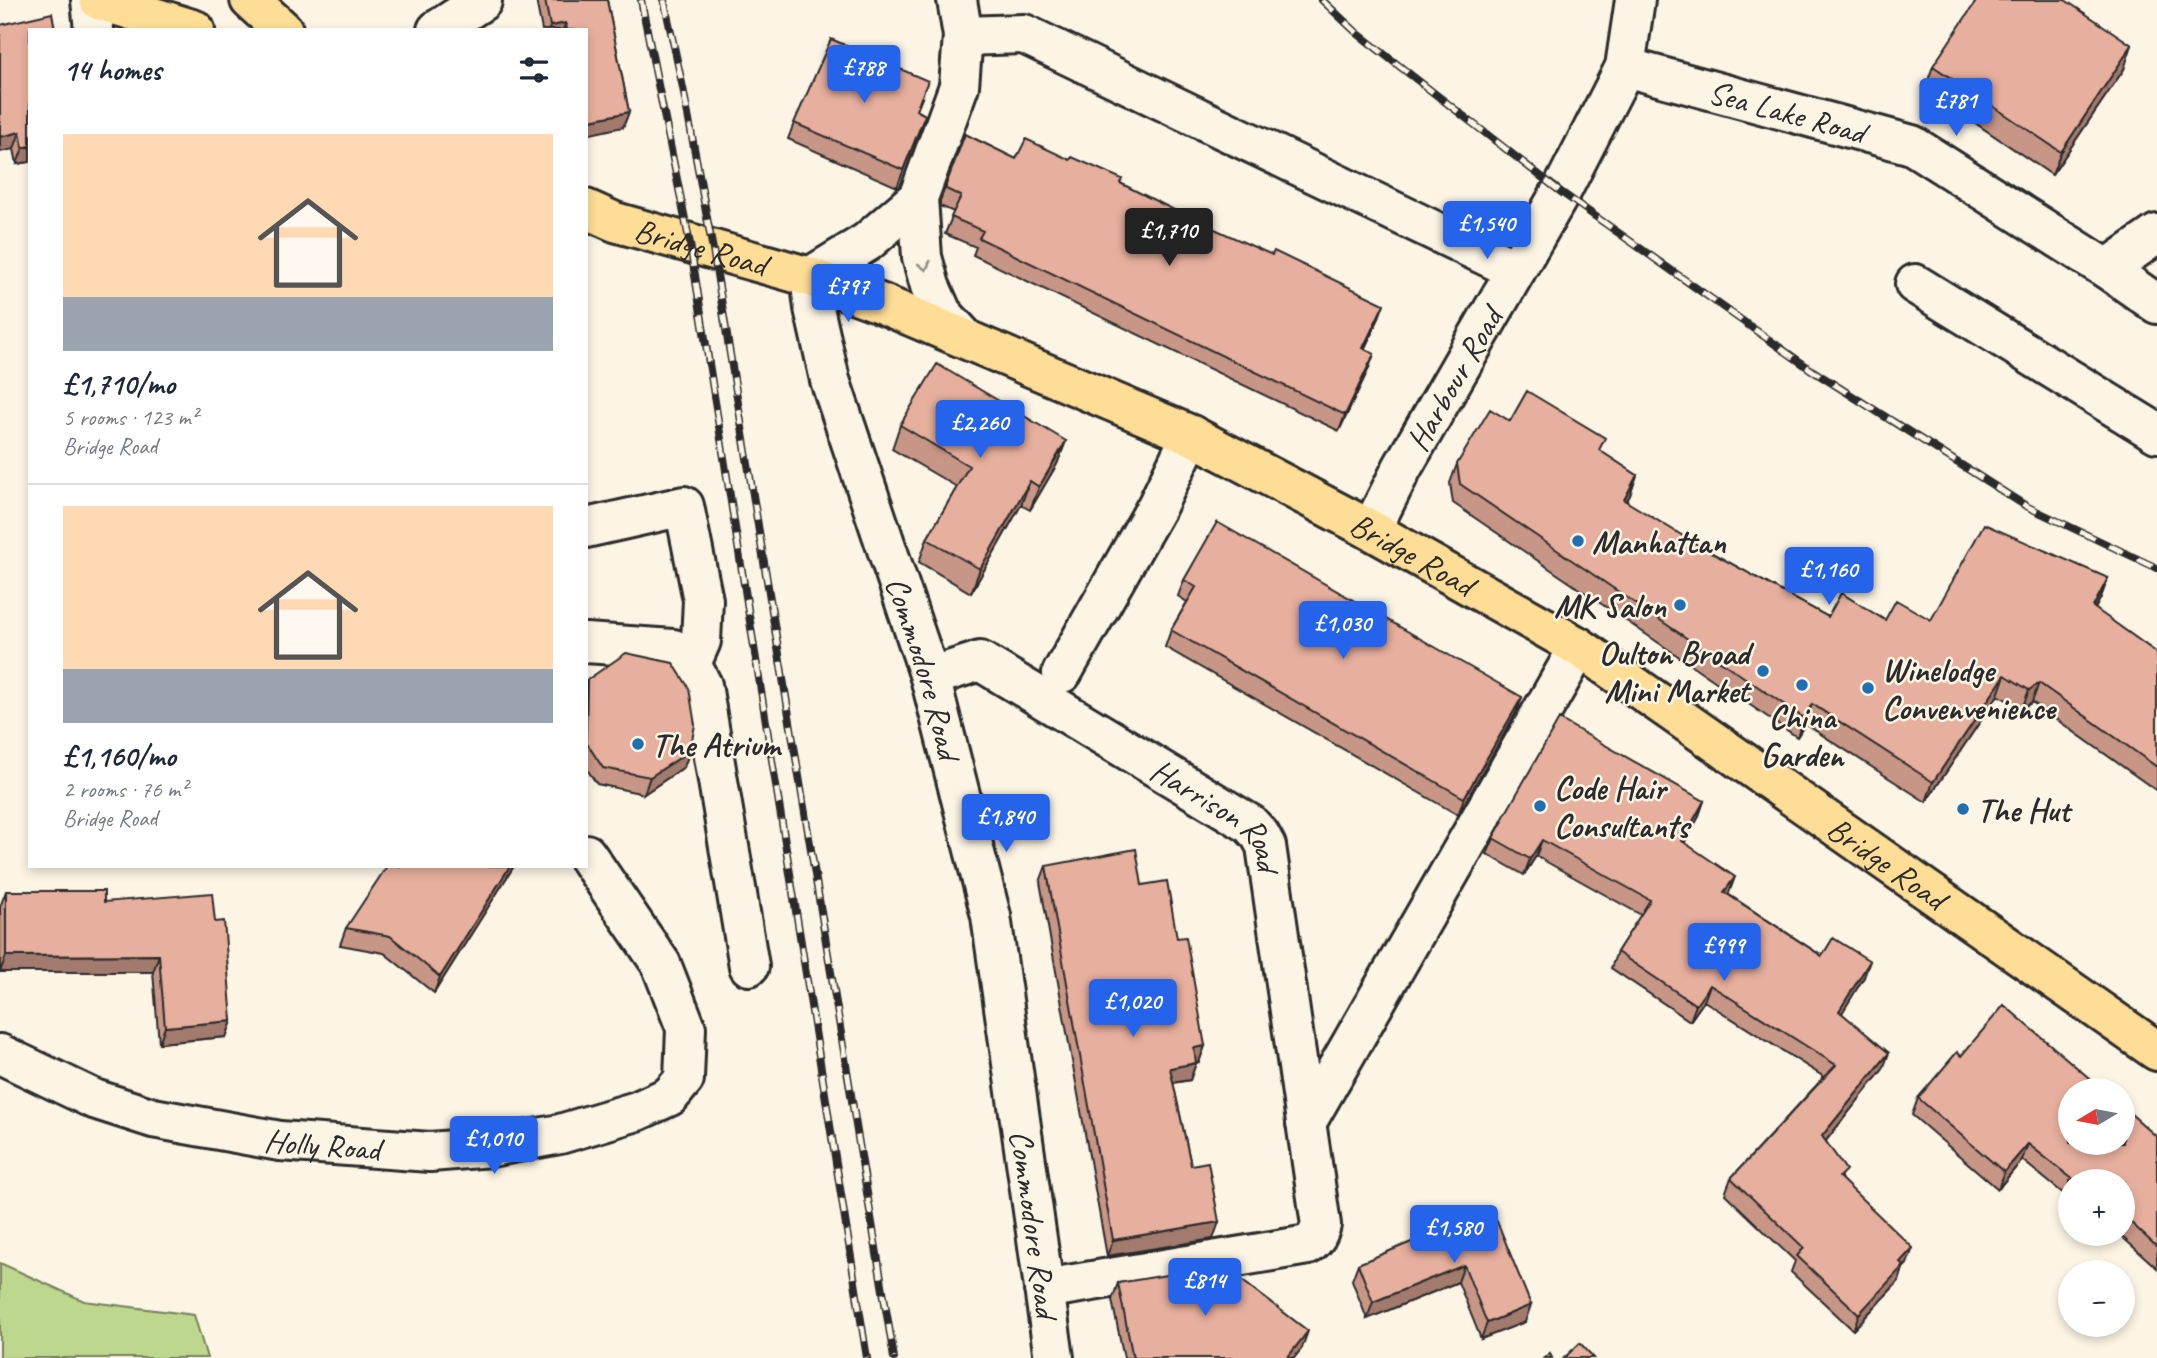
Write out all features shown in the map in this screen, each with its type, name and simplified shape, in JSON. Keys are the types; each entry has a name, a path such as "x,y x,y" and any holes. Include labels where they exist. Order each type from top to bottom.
{"highway":[{"path":"99,0 189,28"},
{"path":"250,0 281,28"},
{"name":"Bridge Road","path":"588,210 627,226 810,277 965,338 1191,435 1370,530 1578,648 2157,1051"}],"street":[{"path":"91,0 94,28"},
{"name":"Harbour Road","path":"1370,530 1402,468 1561,192 1625,67 1635,0"},
{"path":"440,28 482,1"},
{"path":"965,338 942,313 930,286 922,257 918,198 959,86 960,18 1024,34 1516,270"},
{"name":"Sea Lake Road","path":"1625,67 1912,145 2107,269 2157,304"},
{"path":"810,277 867,242 918,198"},
{"path":"2107,269 2157,234"},
{"name":"Commodore Road","path":"810,277 830,380 930,677 991,916 1054,1358"},
{"path":"1915,284 2157,433"},
{"path":"1062,673 1157,506 1191,435"},
{"path":"588,528 684,506 703,600 701,641 691,664"},
{"path":"588,643 673,649 691,664 702,685 748,966"},
{"path":"1306,1123 1578,648"},
{"name":"Harrison Road","path":"930,677 980,661 1250,824 1266,846 1321,1225 1315,1240 1308,1245 1044,1289"},
{"name":"Holly Road","path":"0,1054 94,1099 153,1118 281,1140 430,1152 491,1147 560,1134 637,1111 670,1096 684,1079 686,1028 661,964 588,857"}],"green space":[{"path":"0,1263 84,1301 194,1315 207,1358 0,1358"}],"building":[{"path":"545,0 607,0 629,112 588,121 588,28 567,28 566,23 550,26"},
{"path":"1977,0 2065,0 2132,45 2061,152 1933,66"},
{"path":"52,13 55,28 28,28 28,147 23,148 20,132 0,137 0,25"},
{"path":"831,39 928,81 916,110 925,115 903,170 794,123"},
{"path":"965,134 1016,159 1026,139 1070,160 1072,157 1122,179 1120,183 1188,217 1272,255 1274,251 1384,304 1363,348 1374,354 1345,415 979,238 983,231 951,217 961,196 946,189"},
{"path":"937,364 1066,441 1039,487 1030,481 980,569 927,539 969,466 900,425"},
{"path":"1527,391 1605,438 1599,450 1637,475 1624,500 1701,547 1828,617 1841,593 1885,620 1896,600 1931,620 1984,524 2108,578 2093,607 2157,653 2157,767 2039,683 2029,690 2005,675 1933,782 1812,704 1804,718 1460,484 1457,464 1490,409 1510,421"},
{"path":"1217,522 1522,697 1464,798 1171,630 1196,587 1184,580"},
{"name":"The Atrium","path":"626,653 673,663 689,688 695,725 690,751 650,777 603,768 588,745 588,679"},
{"path":"1559,719 1704,801 1682,841 1735,877 1724,892 1822,956 1833,938 1870,961 1839,1011 1889,1053 1822,1136 1846,1170 1839,1177 1913,1248 1900,1262 1904,1265 1859,1314 1797,1256 1804,1248 1731,1178 1836,1065 1710,985 1696,1005 1617,952 1650,900 1542,840 1530,859 1493,838"},
{"path":"1136,849 1142,885 1167,881 1177,938 1186,937 1205,1046 1194,1048 1196,1063 1170,1068 1191,1165 1208,1162 1219,1222 1113,1240 1046,866"},
{"path":"386,868 509,868 440,977 390,936 346,928"},
{"path":"6,891 104,891 104,902 212,893 215,922 224,921 232,1021 165,1027 159,955 6,956"},
{"path":"2004,1005 2089,1078 2058,1078 2058,1155 2135,1155 2135,1118 2157,1137 2157,1247 2135,1226 2135,1169 2060,1169 2028,1144 2004,1172 1918,1098 1957,1052 1961,1056"},
{"path":"1492,1209 1531,1305 1487,1323 1464,1265 1373,1302 1358,1264"},
{"path":"1227,1265 1227,1269 1308,1331 1287,1358 1133,1358 1118,1283"},
{"path":"1580,1343 1594,1358 1564,1358"}],"railway":[{"path":"641,0 690,244 867,1358"},
{"path":"664,0 713,250 894,1358"},
{"path":"1322,0 1357,33 1561,192 1813,371 2026,506 2157,568"}],"place":[{"name":"Manhattan","path":"1578,541"},
{"name":"MK Salon","path":"1680,605"},
{"name":"Oulton Broad Mini Market","path":"1763,671"},
{"name":"China Garden","path":"1802,685"},
{"name":"Winelodge Convenvenience","path":"1868,688"},
{"name":"The Atrium","path":"638,744"},
{"name":"Code Hair Consultants","path":"1540,806"},
{"name":"The Hut","path":"1963,809"}]}
